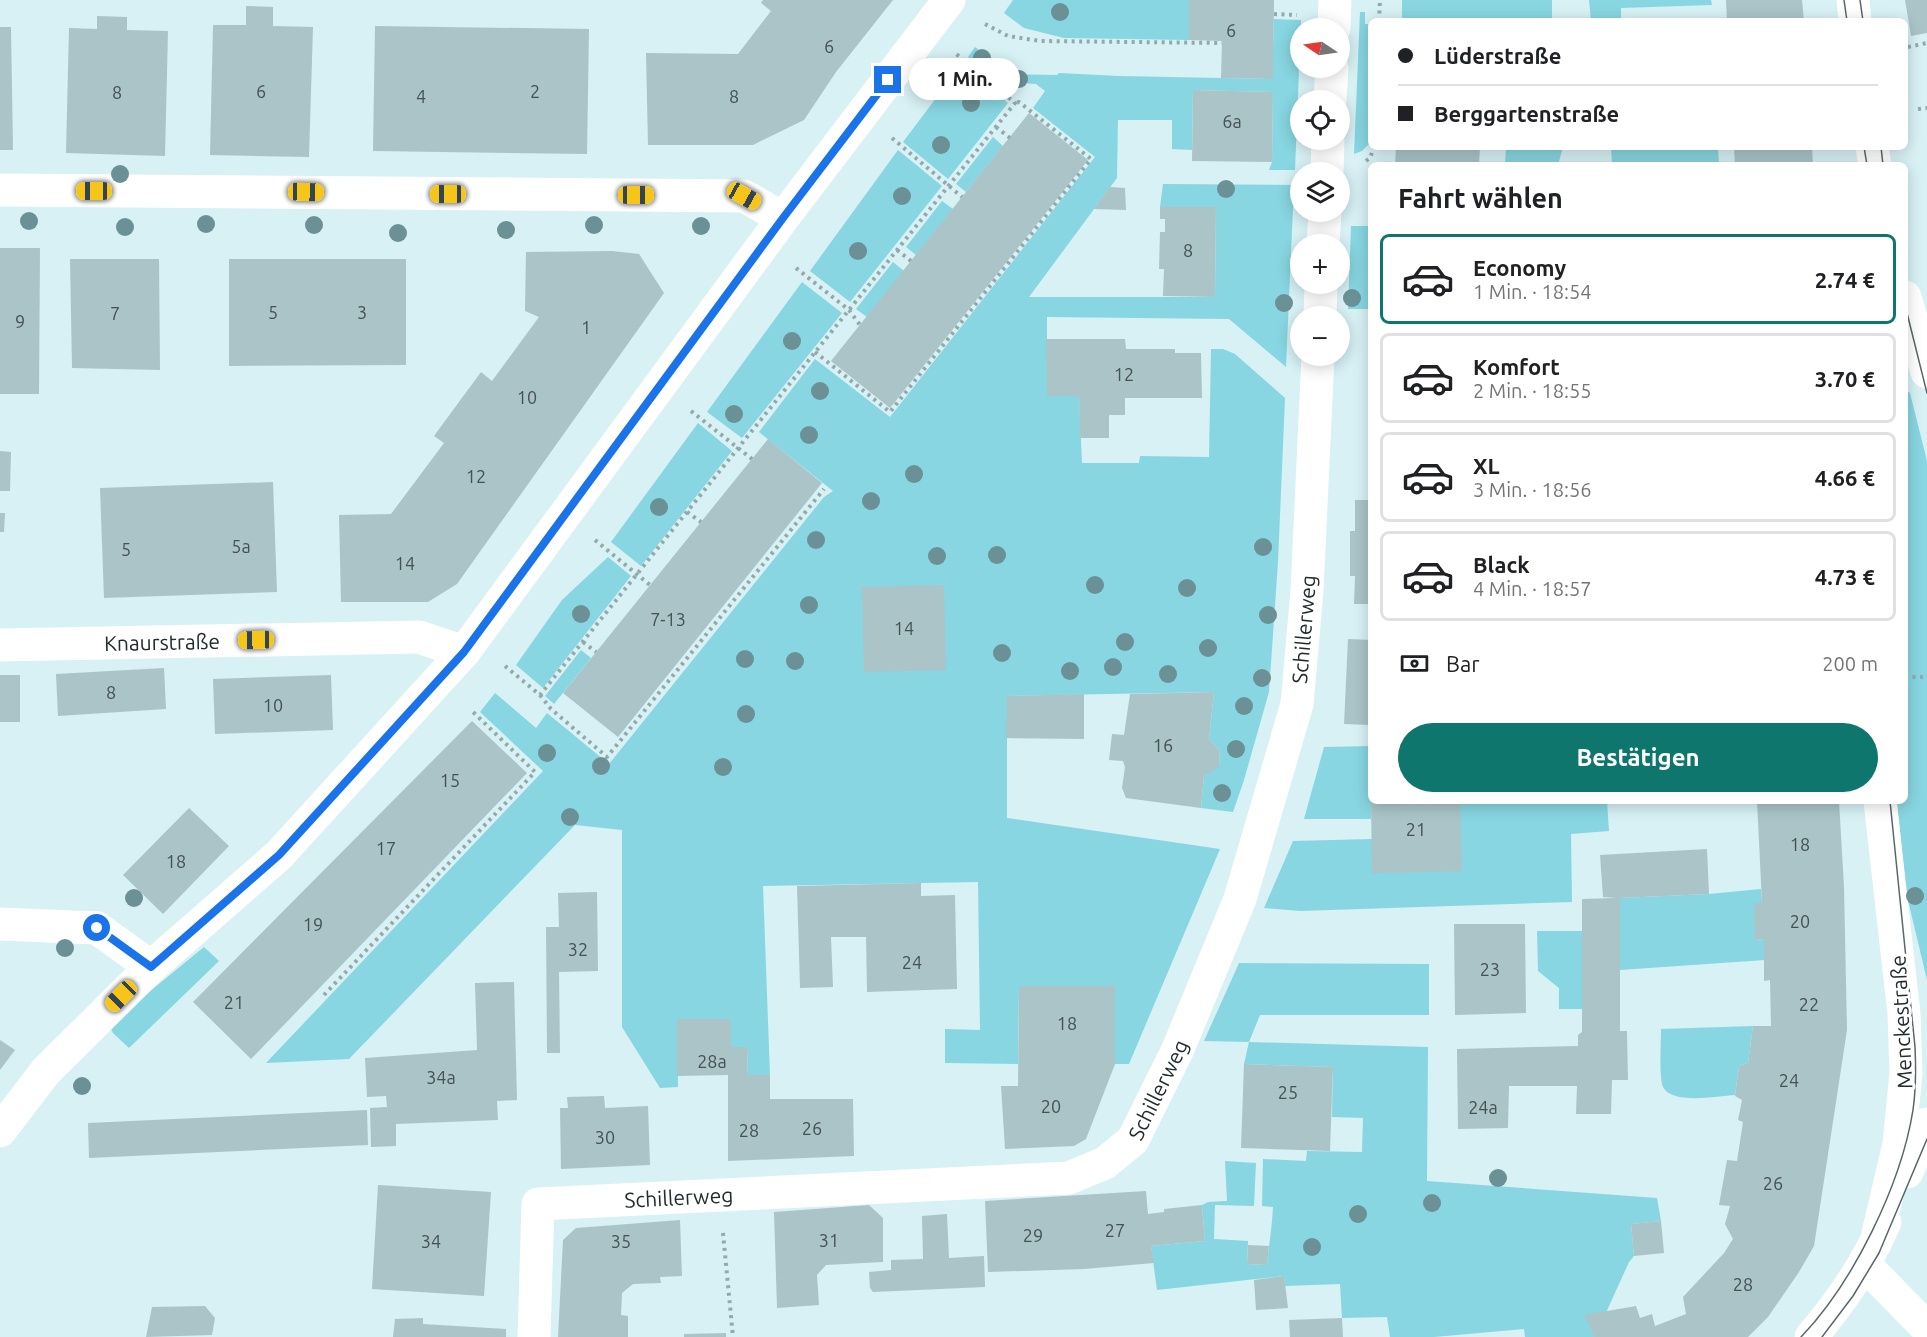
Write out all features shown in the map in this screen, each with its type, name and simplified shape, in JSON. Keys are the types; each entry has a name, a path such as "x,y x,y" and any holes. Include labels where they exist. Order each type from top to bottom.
{"street":[{"path":"0,1131 46,1071 151,967 279,855 464,652 783,218 949,0"},
{"path":"1334,18 1335,0"},
{"path":"1853,0 1856,18"},
{"path":"0,190 744,196 783,218"},
{"path":"1908,307 1927,372"},
{"name":"Schillerweg","path":"534,1337 538,1204 1069,1178 1105,1163 1133,1140 1178,1049 1240,899 1297,704 1307,591 1318,366"},
{"name":"Knaurstraße","path":"0,645 419,637 464,652"},
{"name":"Menckestraße","path":"1870,1253 1899,1144 1906,1073 1904,1014 1880,804"},
{"path":"0,924 97,928 151,967"},
{"name":"Menckestraße","path":"1811,1337 1847,1292 1870,1253 1927,1124"},
{"path":"1870,1253 1927,1328"}],"path":[{"path":"1379,18 1380,0"},
{"path":"1274,14 1302,15"},
{"path":"985,24 1008,36 1040,41 1222,43"},
{"path":"1908,47 1927,43"},
{"path":"815,352 890,412 1091,159 1019,102 1015,103 954,53"},
{"path":"540,695 1015,103"},
{"path":"1918,109 1927,108"},
{"path":"996,128 1010,138"},
{"path":"891,138 962,197"},
{"path":"897,250 910,261"},
{"path":"796,268 849,310 860,325"},
{"path":"692,411 752,459"},
{"path":"505,666 607,757 824,489"},
{"path":"687,512 701,522"},
{"path":"595,540 650,585"},
{"path":"583,642 596,652"},
{"path":"1908,677 1927,677"},
{"path":"324,995 535,772 471,710"},
{"path":"720,1196 733,1337"}],"shaded area":[{"path":"1013,0 1189,0 1189,40 1064,38 1024,28 1004,13"},
{"path":"1402,0 1552,0 1552,18 1402,18"},
{"path":"1589,0 1711,0 1712,5 1621,8 1621,18 1591,18"},
{"path":"1360,12 1365,12 1365,24 1368,24 1368,145 1362,151 1354,154"},
{"path":"1274,19 1290,20 1290,78 1299,78 1298,90 1290,90 1290,150 1296,150 1295,162 1290,162 1290,170 1269,170 1272,162 1273,92 1193,90 1192,150 1172,149 1172,120 1118,120 1117,178 1029,297 1215,297 1216,208 1160,207 1163,184 1290,185 1290,222 1292,222 1292,234 1290,234 1286,367 1229,319 1047,317 1047,395 1079,396 1082,463 1139,463 1140,456 1209,457 1211,349 1223,349 1235,354 1285,398 1278,562 1269,692 1233,812 1201,808 1204,776 1219,766 1220,751 1209,739 1214,692 1007,696 1007,818 1220,849 1129,1064 1115,1064 1115,986 1019,986 1018,1064 945,1063 945,1029 980,1030 978,882 763,886 770,1075 747,1075 748,1047 731,1047 677,1019 678,1087 660,1088 622,1027 622,830 575,825 349,1059 266,1063 543,771 480,712 495,693 536,728 547,713 609,764 824,497 833,491 759,432 815,359 890,417 1095,157 1033,108 1045,91 1036,84 1003,82 968,57 975,47 1010,74 1057,75 1059,73 1272,79"},
{"path":"961,65 1008,103 948,179 903,142"},
{"path":"993,137 1003,146 966,192 956,184"},
{"path":"898,150 942,186 850,302 810,271"},
{"path":"1506,150 1562,150 1559,162 1505,162"},
{"path":"1611,150 1718,150 1719,162 1612,162"},
{"path":"942,201 953,209 916,255 906,247"},
{"path":"1351,226 1368,226 1368,309 1350,309 1348,306"},
{"path":"893,262 904,271 867,317 856,309"},
{"path":"802,282 842,313 742,438 707,412"},
{"path":"1908,391 1927,461 1927,980 1906,892 1897,804 1908,804"},
{"path":"698,423 732,451 641,566 611,542"},
{"path":"608,557 631,576 543,688 516,665 562,600"},
{"path":"581,650 591,658 554,704 545,696"},
{"path":"1368,746 1368,804 1371,804 1371,819 1304,819 1324,747"},
{"path":"1453,804 1607,804 1609,831 1571,834 1572,902 1300,911 1264,908 1293,841 1372,839"},
{"path":"1761,889 1762,903 1755,903 1756,940 1764,939 1765,960 1620,970 1620,898"},
{"path":"1537,931 1582,931 1582,1009 1559,1009 1559,988 1538,971"},
{"path":"204,947 219,961 129,1048 113,1033 109,1025"},
{"path":"1239,963 1429,964 1429,1015 1260,1015 1249,1042 1204,1041"},
{"path":"1753,1026 1748,1063 1739,1066 1735,1095 1685,1098 1668,1093 1663,1087 1661,1029"},
{"path":"1249,1042 1428,1047 1427,1181 1657,1198 1661,1221 1631,1224 1634,1256 1629,1262 1595,1337 1525,1337 1524,1329 1434,1337 1390,1337 1387,1317 1342,1318 1340,1284 1285,1286 1284,1276 1157,1290 1151,1246 1205,1241 1202,1205 1208,1202 1227,1201 1225,1161 1256,1163 1254,1206 1215,1205 1214,1239 1248,1241 1247,1264 1267,1265 1273,1207 1262,1206 1263,1159 1306,1161 1307,1151 1362,1152 1363,1118 1332,1117 1333,1067 1244,1064"}],"building":[{"path":"763,0 893,0 836,72 804,120 753,145 648,145 646,53 738,54 771,11 761,3"},
{"path":"1189,0 1274,0 1273,79 1221,78 1222,41 1189,40"},
{"path":"1726,0 1802,0 1804,18 1727,18"},
{"path":"1905,0 1927,0 1927,33 1911,36"},
{"path":"246,6 273,7 273,26 313,27 309,157 210,155 213,25 246,25"},
{"path":"97,16 127,17 127,30 168,31 165,156 66,153 69,28 97,29"},
{"path":"375,26 589,29 587,154 373,151"},
{"path":"0,27 11,27 13,150 0,150"},
{"path":"1193,90 1273,92 1272,162 1192,161"},
{"path":"1029,113 1088,160 890,408 831,361"},
{"path":"1396,150 1480,150 1479,162 1395,162"},
{"path":"1734,150 1812,150 1813,162 1735,162"},
{"path":"1110,187 1125,188 1126,210 1094,209"},
{"path":"1160,207 1216,207 1215,297 1163,296 1164,269 1159,269 1160,232 1165,232 1165,219 1160,219"},
{"path":"0,248 40,248 39,394 0,394"},
{"path":"612,251 639,254 664,293 457,584 428,602 341,602 339,515 391,514 444,443 434,436 481,372 492,381 539,317 525,311 526,252"},
{"path":"70,259 159,259 160,370 72,368"},
{"path":"229,259 406,259 406,365 229,366"},
{"path":"1046,339 1125,339 1126,349 1175,349 1175,353 1201,353 1202,398 1125,398 1125,415 1109,415 1109,438 1080,438 1079,396 1047,396"},
{"path":"768,439 822,483 618,737 563,693"},
{"path":"0,451 11,452 10,491 0,491"},
{"path":"273,482 277,592 104,598 100,488"},
{"path":"1355,500 1368,500 1368,604 1354,604 1355,576 1350,576 1350,531 1355,531"},
{"path":"0,513 5,513 4,532 0,532"},
{"path":"944,585 946,670 864,672 862,587"},
{"path":"1348,639 1368,640 1368,725 1344,724"},
{"path":"164,668 166,709 58,716 56,674"},
{"path":"0,675 20,675 20,722 0,722"},
{"path":"331,675 333,730 215,734 213,679"},
{"path":"1214,692 1209,739 1220,751 1219,767 1204,776 1201,808 1126,798 1122,788 1125,767 1123,761 1109,760 1112,734 1124,735 1130,694"},
{"path":"1084,694 1084,739 1006,738 1007,696"},
{"path":"472,721 527,773 251,1059 193,1002"},
{"path":"1371,804 1460,804 1462,871 1372,873"},
{"path":"1757,804 1839,804 1844,887 1847,1030 1814,1246 1768,1317 1748,1337 1595,1337 1584,1315 1636,1306 1640,1318 1652,1314 1655,1326 1686,1314 1683,1297 1724,1253 1733,1239 1725,1224 1730,1206 1719,1205 1727,1160 1737,1161 1743,1122 1738,1120 1742,1100 1735,1096 1739,1066 1748,1063 1753,1026 1771,1026 1770,980 1764,981 1764,939 1755,940 1754,903 1762,903"},
{"path":"189,808 229,846 163,914 123,875"},
{"path":"1707,849 1709,894 1620,898 1620,1031 1627,1031 1628,1080 1612,1080 1611,1114 1576,1114 1577,1086 1509,1086 1508,1128 1458,1129 1457,1049 1578,1046 1578,1035 1582,1032 1582,899 1616,898 1603,897 1600,855"},
{"path":"921,883 921,896 955,895 957,989 867,992 866,937 831,937 833,987 800,988 797,886"},
{"path":"597,892 598,971 559,972 560,1053 547,1053 546,927 559,927 558,893"},
{"path":"1454,924 1525,924 1526,1013 1455,1015"},
{"path":"514,982 517,1100 497,1101 498,1120 396,1124 396,1146 371,1147 370,1108 387,1107 386,1096 367,1097 365,1058 477,1050 475,983"},
{"path":"1019,986 1115,986 1115,1064 1086,1139 1074,1146 1005,1149 1001,1086 1018,1086"},
{"path":"677,1019 730,1019 731,1047 748,1047 747,1075 770,1075 770,1099 853,1099 854,1156 728,1161 728,1075 677,1076"},
{"path":"0,1040 15,1050 0,1070"},
{"path":"1244,1064 1333,1067 1330,1151 1241,1148"},
{"path":"604,1096 605,1108 648,1106 650,1165 561,1169 560,1108 568,1108 567,1097"},
{"path":"367,1110 368,1145 89,1158 88,1123"},
{"path":"378,1185 491,1192 484,1296 372,1289"},
{"path":"1146,1191 1148,1214 1164,1212 1164,1209 1202,1205 1205,1241 1151,1246 1154,1263 1084,1269 988,1272 985,1201"},
{"path":"869,1205 883,1218 883,1262 826,1265 817,1275 819,1305 777,1308 774,1212"},
{"path":"947,1214 949,1258 984,1256 985,1287 873,1292 870,1288 869,1272 891,1270 891,1260 923,1259 922,1216"},
{"path":"680,1220 682,1276 660,1277 661,1283 633,1284 622,1293 621,1315 628,1316 628,1337 558,1337 563,1240 576,1228"},
{"path":"1661,1221 1664,1253 1634,1256 1631,1224"},
{"path":"1248,1245 1269,1246 1267,1265 1247,1264"},
{"path":"1284,1276 1288,1308 1256,1310 1254,1280"},
{"path":"205,1306 215,1318 212,1335 146,1337 152,1307"},
{"path":"423,1318 423,1324 506,1329 506,1337 393,1337 395,1319"},
{"path":"1342,1318 1343,1337 1290,1337 1289,1320"},
{"path":"726,1333 726,1337 684,1337 684,1334"}],"tram line":[{"path":"1844,0 1847,18"},
{"path":"1860,0 1863,18"},
{"path":"1864,150 1866,162"},
{"path":"1881,150 1883,162"},
{"path":"1908,317 1927,393"},
{"path":"1801,1337 1839,1289 1872,1231 1898,1170 1913,1110 1915,1047 1890,804"},
{"path":"1822,1337 1853,1296 1879,1253 1927,1139"}],"route":[{"path":"97,928 151,967 279,855 464,652 783,218 888,80"}]}
